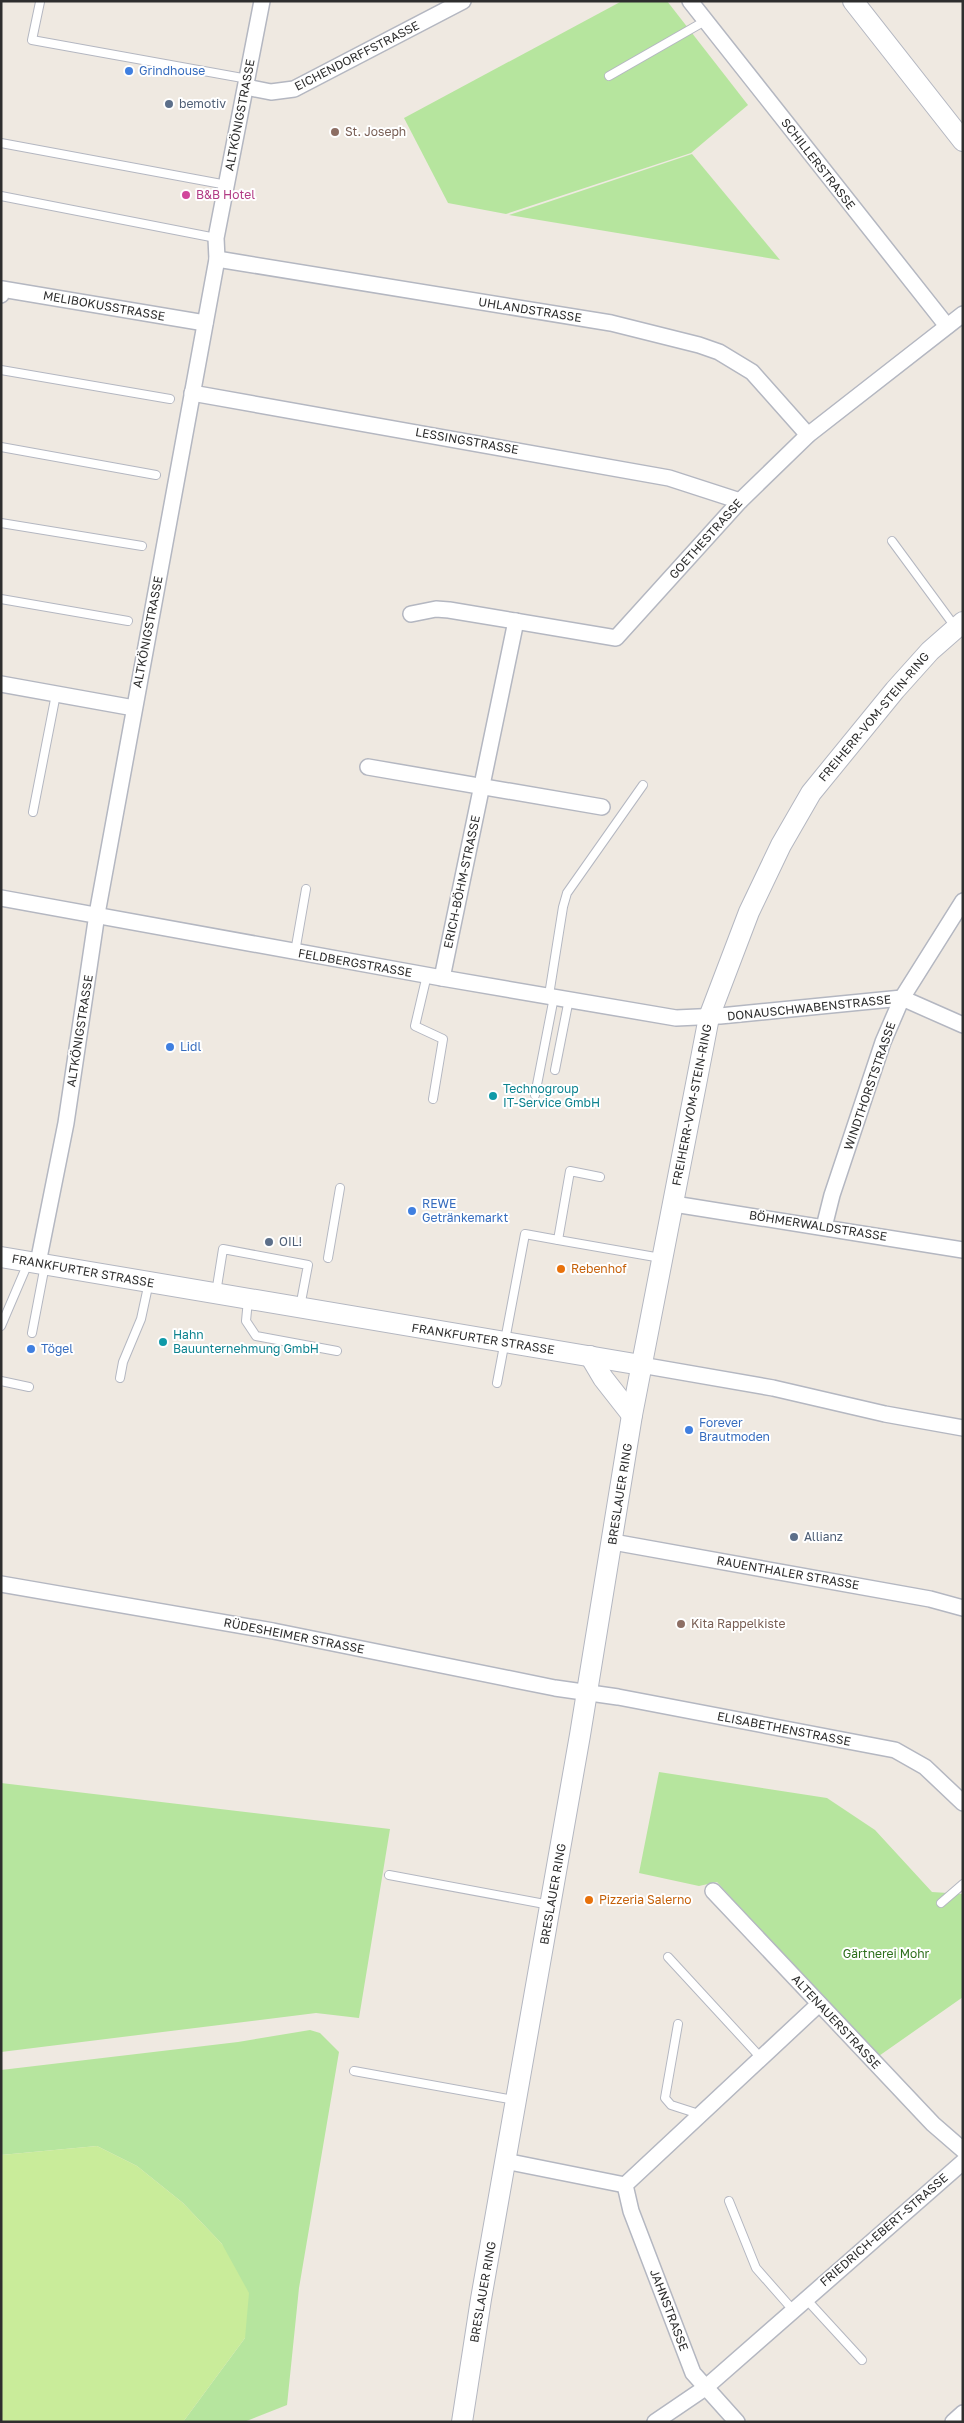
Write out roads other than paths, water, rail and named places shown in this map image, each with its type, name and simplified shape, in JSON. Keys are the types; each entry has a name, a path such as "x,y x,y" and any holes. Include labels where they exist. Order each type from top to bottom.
{"main road":[{"path":"853,1 963,141"},
{"name":"FREIHERR-VOM-STEIN-RING","path":"641,1365 661,1258 674,1204 709,1017 749,912 781,845 811,793 894,690 930,651 960,630"},
{"name":"FRANKFURTER STRASSE","path":"1,1257 216,1295 641,1365"},
{"path":"590,1356 602,1378 632,1415"},
{"name":"BRESLAUER RING","path":"462,2422 516,2100 552,1906 641,1365"}],"street":[{"name":"ALTKÖNIGSTRASSE","path":"37,1263 66,1123 97,914 217,258 216,238 262,1"},
{"name":"EICHENDORFFSTRASSE","path":"247,83 271,92 294,89 463,1"},
{"name":"SCHILLERSTRASSE","path":"690,1 947,326"},
{"name":"UHLANDSTRASSE","path":"217,258 611,323 699,345 720,352 752,372 808,435"},
{"name":"MELIBOKUSSTRASSE","path":"2,290 205,324"},
{"name":"GOETHESTRASSE","path":"410,614 436,609 616,638 740,501 808,435 963,314"},
{"name":"LESSINGSTRASSE","path":"192,394 669,478 702,487 740,501"},
{"name":"ERICH-BÖHM-STRASSE","path":"434,977 482,786 516,621"},
{"path":"1,684 134,708"},
{"path":"368,768 602,807"},
{"name":"FELDBERGSTRASSE","path":"1,898 434,977 676,1018 709,1017"},
{"name":"WINDTHORSTSTRASSE","path":"824,1227 832,1195 883,1042 902,998 963,901"},
{"name":"DONAUSCHWABENSTRASSE","path":"709,1017 902,998 963,1025"},
{"name":"BÖHMERWALDSTRASSE","path":"674,1204 963,1250"},
{"name":"FRANKFURTER STRASSE","path":"641,1365 773,1388 885,1414 963,1428"},
{"name":"RAUENTHALER STRASSE","path":"613,1542 930,1599 963,1608"},
{"name":"RÜDESHEIMER STRASSE","path":"1,1584 274,1631 555,1688 587,1692"},
{"name":"ELISABETHENSTRASSE","path":"587,1692 895,1750 925,1767 963,1803"},
{"name":"ALTENAUERSTRASSE","path":"713,1891 933,2124 963,2150"},
{"path":"506,2161 625,2185 819,2004"},
{"name":"FRIEDRICH-EBERT-STRASSE","path":"655,2422 705,2388 963,2162"},
{"name":"JAHNSTRASSE","path":"625,2185 631,2211 693,2373 737,2422"},
{"path":"953,2422 963,2413"}],"lane":[{"path":"40,2 32,40 247,83"},
{"path":"609,76 705,21"},
{"path":"1,143 227,185"},
{"path":"1,196 216,238"},
{"path":"1,370 170,399"},
{"path":"1,447 156,475"},
{"path":"1,523 142,546"},
{"path":"892,541 960,630"},
{"path":"1,599 128,621"},
{"path":"33,812 56,694"},
{"path":"555,1070 557,997 563,907 568,894 643,784"},
{"path":"295,952 306,889"},
{"path":"433,1099 443,1039 415,1026 434,977"},
{"path":"535,1096 557,997"},
{"path":"558,1240 570,1171 600,1177"},
{"path":"328,1258 340,1188"},
{"path":"497,1383 525,1234 661,1258"},
{"path":"216,1295 223,1249 308,1265 299,1309"},
{"path":"1,1326 37,1263"},
{"path":"32,1333 37,1263"},
{"path":"120,1378 123,1362 141,1319 149,1282"},
{"path":"248,1300 246,1321 256,1336 337,1351"},
{"path":"1,1381 29,1387"},
{"path":"389,1875 552,1906"},
{"path":"941,1904 963,1884"},
{"path":"668,1956 762,2059"},
{"path":"678,2024 665,2098 671,2105 702,2115"},
{"path":"354,2071 516,2100"},
{"path":"729,2202 756,2268 793,2310"},
{"path":"806,2299 862,2360"}],"place":[{"name":"Grindhouse","path":"129,71"},
{"name":"bemotiv","path":"169,104"},
{"name":"St. Joseph","path":"335,132"},
{"name":"B&B Hotel","path":"186,195"},
{"name":"Lidl","path":"170,1047"},
{"name":"Technogroup IT-Service GmbH","path":"493,1096"},
{"name":"REWE Getränkemarkt","path":"412,1211"},
{"name":"OIL!","path":"269,1242"},
{"name":"Rebenhof","path":"561,1269"},
{"name":"Hahn Bauunternehmung GmbH","path":"163,1342"},
{"name":"Tögel","path":"31,1349"},
{"name":"Forever Brautmoden","path":"689,1430"},
{"name":"Allianz","path":"794,1537"},
{"name":"Kita Rappelkiste","path":"681,1624"},
{"name":"Pizzeria Salerno","path":"589,1900"}],"park label":[{"name":"Gärtnerei Mohr","path":"886,1954"}]}
